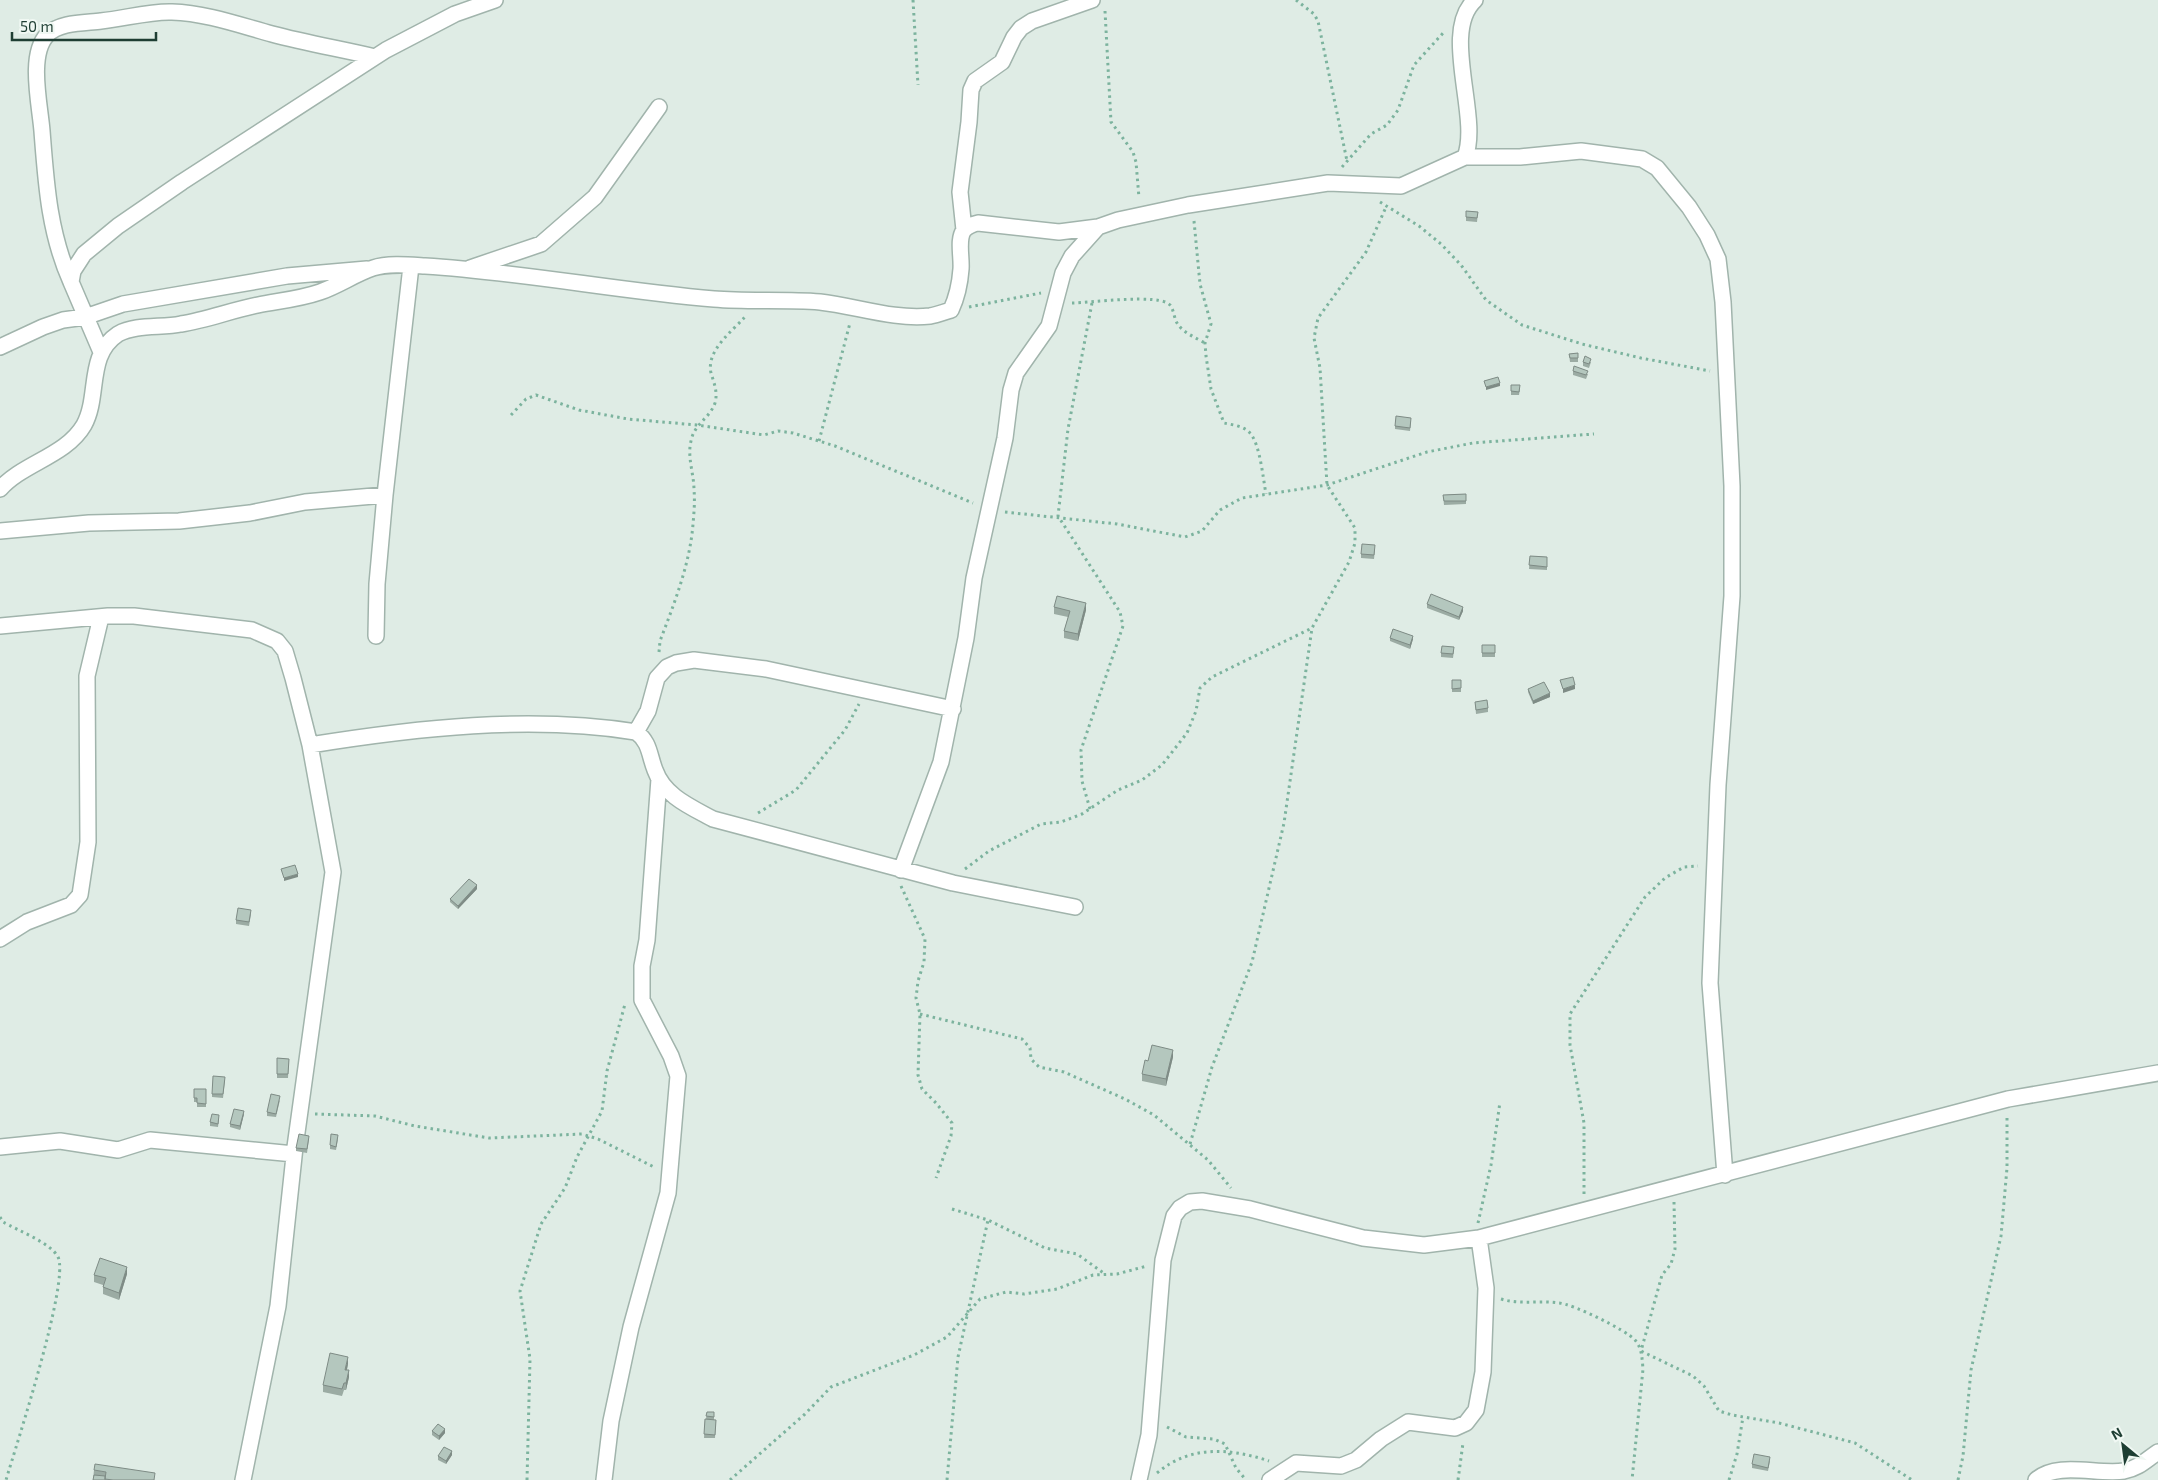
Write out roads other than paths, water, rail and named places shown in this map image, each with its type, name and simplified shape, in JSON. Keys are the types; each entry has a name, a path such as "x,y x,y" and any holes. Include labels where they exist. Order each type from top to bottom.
{"street":[{"path":"71,282 74,271 84,254 118,226 182,182 375,57 455,14 496,0"},
{"path":"0,347 42,327 63,320 85,317 123,304 287,276 382,266 464,270 716,299 820,302 898,314 931,316 951,310 957,298 961,268 961,239 964,230 960,192 971,90 975,81 1002,62 1014,37 1021,28 1032,21 1098,4"},
{"path":"1465,157 1470,146 1470,135 1464,90 1462,31 1471,4"},
{"path":"101,352 60,257 53,234 36,64 40,45 47,34 59,28 78,23 171,12 239,24 292,39 375,57"},
{"path":"464,270 541,244 595,196 659,107"},
{"path":"964,230 978,223 1059,232 1098,228 1145,213 1328,183 1401,186 1465,157 1520,157 1581,151 1642,159 1657,168 1689,207 1707,235 1718,259 1727,374 1732,486 1732,596 1718,785 1710,983 1725,1175"},
{"path":"898,869 941,762 966,638 974,578 990,510 1016,373 1049,326 1063,273 1072,256 1098,228"},
{"path":"376,636 377,584 385,495 411,266"},
{"path":"0,489 32,465 62,448 84,425 93,391 95,370 101,352 108,342 121,333 146,327 180,324 236,309 308,296 340,284 370,268"},
{"path":"0,531 89,523 180,521 250,514 305,502 385,495"},
{"path":"0,626 100,617 134,616 252,630 277,641 286,651 310,745 333,872 294,1154 278,1306 243,1480"},
{"path":"0,939 26,922 71,905 80,895 88,842 87,676 100,617"},
{"path":"636,732 648,712 657,678 667,667 676,663 694,660 766,669 953,709"},
{"path":"310,745 361,737 486,726 555,725 636,732 643,737 651,751 659,779 681,802 713,819 953,883 1075,907"},
{"path":"604,1480 611,1420 631,1327 668,1193 678,1076 671,1056 642,1000 642,966 647,940 659,779"},
{"path":"1139,1480 1149,1435 1164,1260 1174,1216 1180,1208 1190,1202 1202,1201 1250,1210 1363,1238 1424,1245 1479,1238 1725,1175 2008,1099 2158,1074"},
{"path":"0,1147 60,1141 118,1150 150,1140 294,1154"},
{"path":"1270,1480 1296,1463 1307,1462 1342,1466 1356,1460 1381,1439 1408,1422 1455,1428 1466,1423 1476,1410 1484,1372 1487,1320 1486,1288 1479,1238"},
{"path":"2036,1480 2054,1470 2122,1471 2146,1463 2158,1452"}]}
